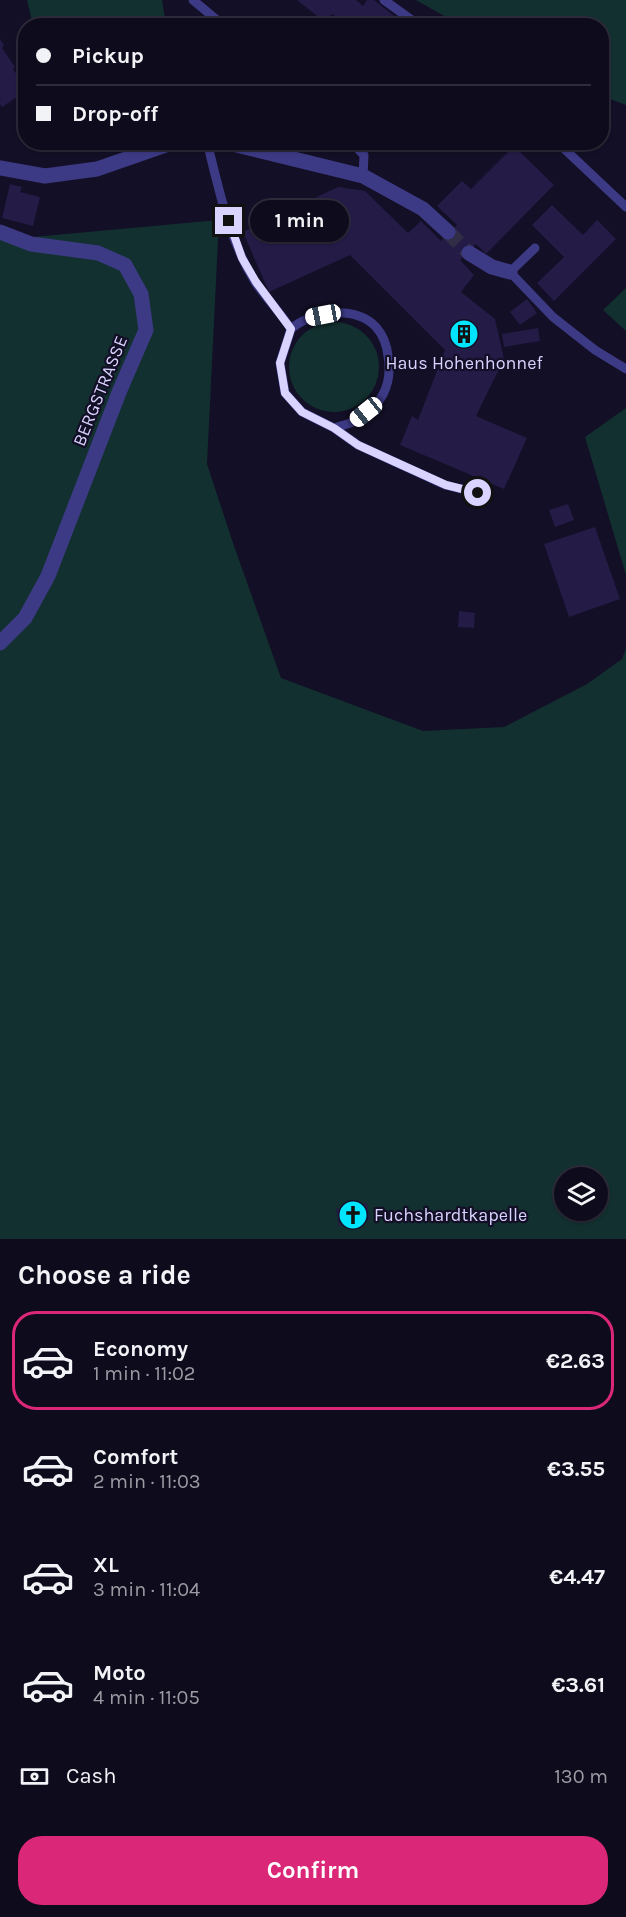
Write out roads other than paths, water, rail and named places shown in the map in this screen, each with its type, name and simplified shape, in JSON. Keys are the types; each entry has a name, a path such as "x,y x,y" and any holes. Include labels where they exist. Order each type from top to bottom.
{"street":[{"path":"0,168 45,176 97,169 152,150"},
{"path":"257,150 363,176 423,209 448,232"},
{"name":"BERGSTRASSE","path":"0,232 31,244 98,253 125,265 141,294 147,330 120,390 48,576 25,618 0,643"},
{"path":"469,253 492,267 510,272"}],"lane":[{"path":"193,0 214,18"},
{"path":"384,0 409,18"},
{"path":"209,150 222,202 242,258 256,282 291,329"},
{"path":"359,150 364,155 363,176"},
{"path":"565,150 626,207"},
{"path":"536,248 510,272 553,317 595,350 626,369"},
{"path":"334,428 356,421 376,404 387,388 390,366 387,346 375,327 359,317 335,313 311,317 299,322 291,329 280,363 285,393 302,412 334,428 358,445 436,481 478,493"}],"tunnel":[{"path":"448,232 469,253"}],"place":[{"name":"Haus Hohenhonnef","path":"464,334"},
{"name":"Fuchshardtkapelle","path":"353,1215"}]}
